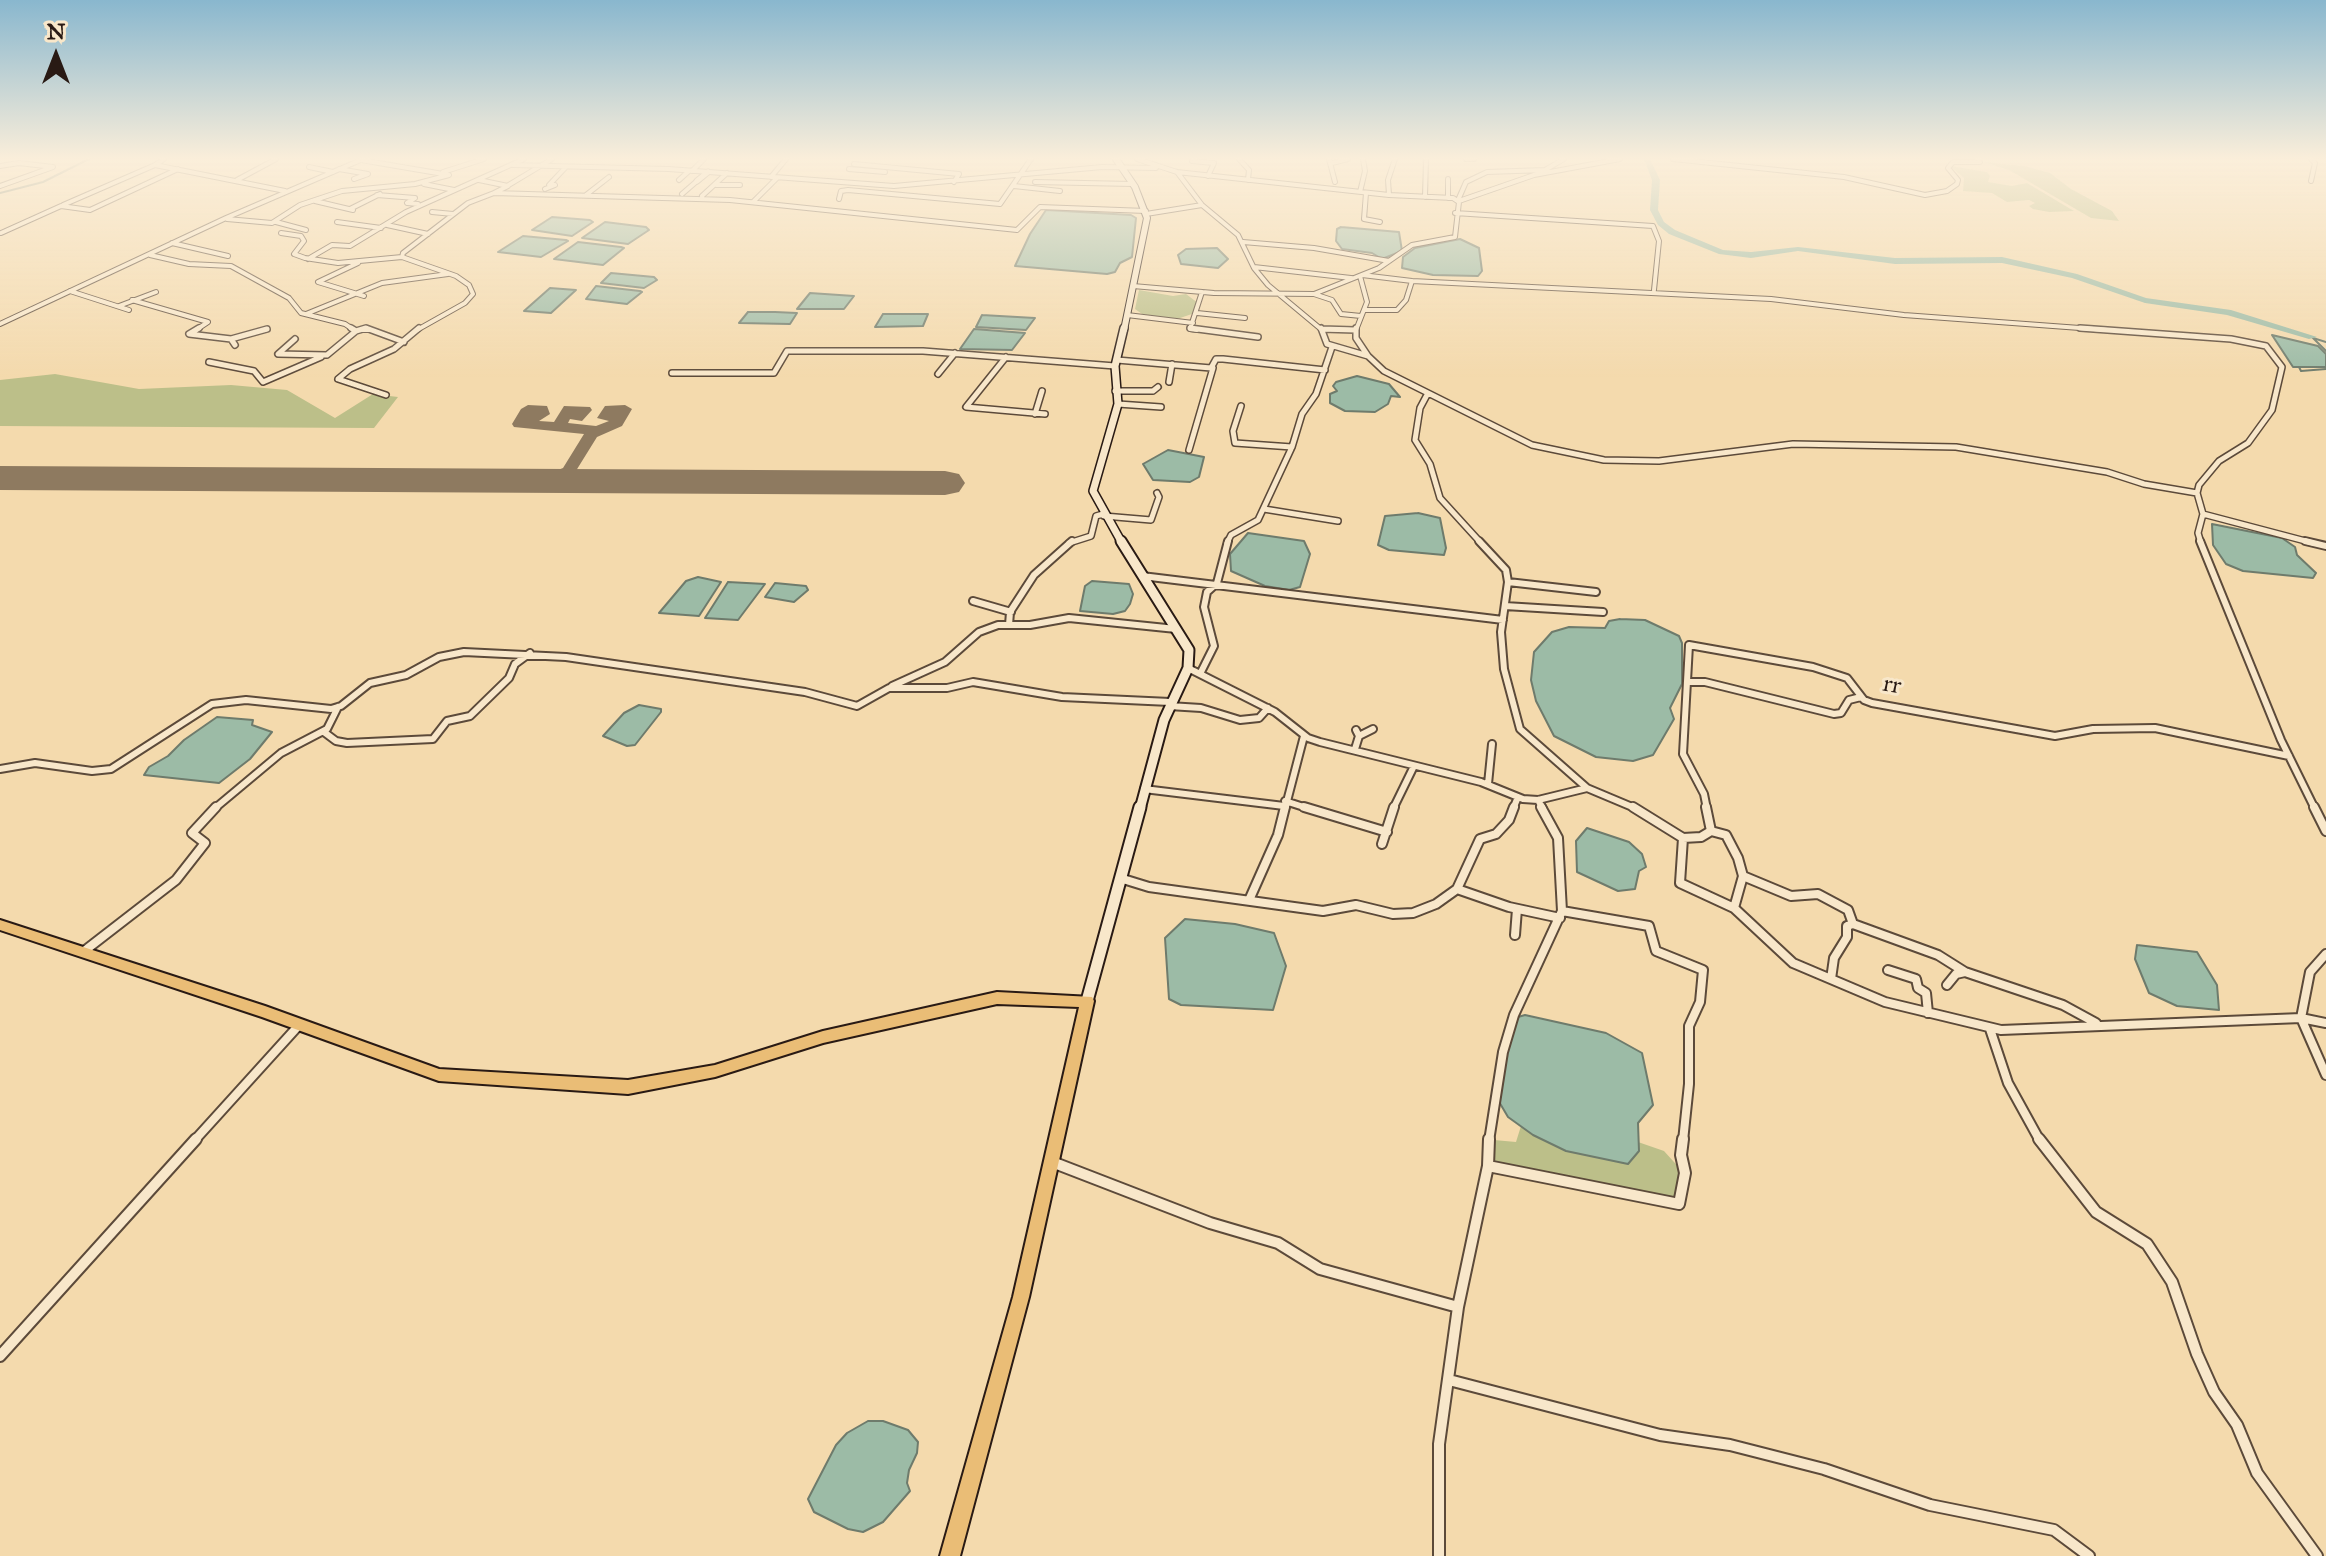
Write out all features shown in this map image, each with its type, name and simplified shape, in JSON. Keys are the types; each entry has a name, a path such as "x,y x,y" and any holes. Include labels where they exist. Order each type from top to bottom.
{"main road":[{"path":"950,1556 1021,1297 1087,1001 1123,879 1144,789 1170,704 1188,668 1189,650 1178,629 1104,515 1093,491 1118,404 1116,363 1142,254 1144,232"},
{"path":"0,925 300,1024 439,1075 628,1087 715,1071 823,1037 997,998 1087,1001"}],"street":[{"path":"0,324 197,232"},
{"path":"308,259 332,245 350,246 374,232"},
{"path":"415,232 428,234"},
{"path":"402,257 409,246 431,232"},
{"path":"1231,232 1243,242 1254,267 1278,295 1322,329 1327,344 1368,356"},
{"path":"1312,294 1361,275 1412,245 1455,237 1455,232"},
{"path":"1654,290 1659,241 1655,232"},
{"path":"281,233 301,236 304,241 294,254 308,259 338,263 402,257 449,273 469,285 473,294 465,303 426,323 404,342 350,369 338,379 386,395"},
{"path":"1243,242 1314,248 1389,261"},
{"path":"172,243 228,256"},
{"path":"149,255 189,264 231,266 289,298 293,307 306,314 345,324 356,331"},
{"path":"364,296 318,282 367,259"},
{"path":"1254,267 1353,278"},
{"path":"306,314 382,283 449,273"},
{"path":"1361,275 1412,281 1654,290 1822,303 1915,316 2147,331 2264,345 2282,367 2272,410 2248,443 2219,461 2199,485 2197,493 2203,514 2198,533 2207,564 2238,628 2289,756 2326,831"},
{"path":"1361,275 1361,285 1367,295 1355,330 1358,344 1368,356 1384,371 1532,445 1604,460 1659,461 1793,444 1956,447 2107,472 2144,484 2197,493"},
{"path":"1341,314 1397,310 1406,300 1412,281"},
{"path":"1340,283 1361,285"},
{"path":"1133,286 1202,292 1312,294 1332,300 1341,314 1337,330"},
{"path":"69,291 129,310"},
{"path":"119,306 156,292"},
{"path":"1202,292 1190,329 1258,337"},
{"path":"132,300 208,322 189,334 231,339 267,329"},
{"path":"1197,313 1245,318"},
{"path":"1127,315 1193,323"},
{"path":"209,362 254,371 263,382 335,352 356,331 366,328 404,342"},
{"path":"1322,329 1355,330"},
{"path":"231,339 230,342 235,345"},
{"path":"295,339 278,354 324,355"},
{"path":"1200,674 1214,646 1204,607 1207,592 1217,583 1222,554 1231,535 1256,523 1264,509 1292,447 1302,414 1325,370 1332,347"},
{"path":"672,373 774,373 779,370 787,351 955,353 1213,368"},
{"path":"938,374 955,353"},
{"path":"1006,357 966,407 1045,414"},
{"path":"1189,450 1216,359 1325,370"},
{"path":"1169,382 1172,364"},
{"path":"1115,391 1153,391 1158,387"},
{"path":"1035,414 1042,391"},
{"path":"1428,393 1420,408 1415,440 1430,464 1434,486 1440,498 1502,562 1508,582 1503,620 1504,669 1520,729 1587,788 1634,807 1683,838 1701,837 1711,831 1726,835 1743,876 1734,908"},
{"path":"1118,404 1161,407"},
{"path":"1241,406 1233,431 1235,443 1292,447"},
{"path":"1009,625 1011,612 1034,575 1054,560 1070,541 1091,536 1096,516 1151,520 1159,497 1157,493"},
{"path":"1264,509 1338,521"},
{"path":"2203,514 2326,546"},
{"path":"1142,576 1503,620"},
{"path":"1508,582 1596,592"},
{"path":"973,601 1011,612"},
{"path":"1505,606 1603,612"},
{"path":"83,952 176,880 205,843 192,833 224,798 281,753 324,732 338,707 370,683 406,675 447,654 530,653 805,692 857,706 908,676 945,662 985,628 1069,618 1178,629"},
{"name":"rr","path":"1711,831 1704,794 1683,754 1689,645 1813,667 1847,678 1861,697 1885,706 2055,736 2093,729 2155,728 2289,756"},
{"path":"324,732 336,741 347,743 433,739 447,721 470,716 509,678 515,664 530,653"},
{"path":"1188,668 1268,708 1304,736 1488,784 1518,797 1538,800 1587,788"},
{"path":"889,688 947,688 973,682 1062,697 1201,708 1240,720 1246,716 1259,718 1268,708"},
{"path":"1687,682 1705,682 1834,714 1841,713 1849,700 1861,697"},
{"path":"0,769 35,763 92,771 111,769 134,758 201,710 222,702 257,701 318,709 338,707"},
{"path":"1355,749 1358,733 1373,729"},
{"path":"1250,898 1274,847 1304,736"},
{"path":"1488,784 1492,744"},
{"path":"1382,844 1396,799 1414,766"},
{"path":"1144,789 1285,803 1387,832"},
{"path":"1123,879 1149,887 1250,898 1323,911 1356,905 1403,914 1436,904 1457,889 1480,839 1496,834 1509,820 1518,797"},
{"path":"1439,1556 1439,1444 1458,1307 1488,1166 1489,1136 1503,1052 1514,1015 1561,914 1558,838 1538,800"},
{"path":"1683,838 1680,883 1734,908 1793,963 1885,1002 1990,1029 2301,1018 2326,1023"},
{"path":"1743,876 1791,896 1818,894 1837,902 1848,910 1853,924"},
{"path":"1457,889 1517,909 1649,926 1656,951 1703,970 1700,1002 1689,1026 1689,1084 1681,1155 1685,1173 1679,1204 1488,1166"},
{"path":"1515,935 1517,909"},
{"path":"1831,979 1834,958 1847,937 1847,926 1853,924 1938,955 1965,972 1995,985 2063,1005 2097,1024"},
{"path":"2326,954 2310,972 2301,1018 2326,1075"},
{"path":"1888,970 1916,979 1918,988 1926,993 1928,1013"},
{"path":"1947,985 1956,974 1965,972"},
{"path":"0,1356 300,1024"},
{"path":"1990,1029 2008,1083 2043,1146 2096,1212 2147,1244 2172,1282 2214,1392 2237,1425 2257,1473 2317,1556"},
{"path":"1050,1161 1210,1223 1278,1243 1320,1269 1458,1307"},
{"path":"1449,1380 1660,1435 1730,1445 1784,1458 1930,1505 2054,1530 2089,1556"}],"green space":[{"path":"1139,290 1173,296 1186,294 1198,303 1192,314 1177,319 1145,316 1135,309"},
{"path":"55,374 139,389 231,385 287,390 335,418 373,394 398,397 374,428 0,426 0,380"},
{"path":"1521,1126 1566,1151 1627,1164 1639,1151 1638,1142 1664,1151 1683,1172 1675,1205 1494,1163 1490,1158 1494,1140 1516,1142"}],"shaded area":[{"path":"543,232 579,232 572,236"},
{"path":"591,232 647,232 628,244 582,238"},
{"path":"1135,232 1132,257 1120,263 1115,272 1107,274 1015,266 1030,234"},
{"path":"1337,232 1399,232 1402,251 1382,259 1372,253 1342,249 1336,241"},
{"path":"523,236 568,241 541,257 498,252"},
{"path":"1460,239 1479,248 1482,271 1478,276 1433,275 1402,268 1403,257 1415,248"},
{"path":"578,242 624,248 603,265 554,259"},
{"path":"1217,248 1228,259 1218,268 1181,264 1178,255 1186,249"},
{"path":"611,273 654,277 657,280 644,288 601,283"},
{"path":"596,286 642,292 627,304 586,299"},
{"path":"550,288 576,290 551,313 524,311"},
{"path":"810,293 854,296 844,309 797,309"},
{"path":"748,312 797,313 790,324 739,323"},
{"path":"883,314 928,314 923,326 875,327"},
{"path":"982,315 1035,318 1026,330 976,327"},
{"path":"974,329 1025,333 1012,350 960,349"},
{"path":"2272,335 2318,346 2326,354 2326,367 2293,367"},
{"path":"1357,376 1389,384 1400,397 1391,396 1388,404 1375,412 1345,411 1330,403 1330,394 1337,391 1333,386 1336,382"},
{"path":"1168,450 1204,457 1199,477 1190,482 1153,480 1143,464"},
{"path":"1418,513 1440,518 1446,548 1444,555 1389,550 1378,545 1385,516"},
{"path":"2212,524 2282,538 2295,547 2297,555 2316,573 2313,578 2243,571 2226,564 2213,545"},
{"path":"1248,533 1304,541 1310,554 1300,587 1289,590 1265,586 1231,571 1230,554"},
{"path":"698,577 721,582 699,616 659,613 686,581"},
{"path":"1092,581 1129,584 1133,594 1125,611 1113,614 1080,611 1085,586"},
{"path":"728,582 765,584 738,620 705,618"},
{"path":"775,583 806,586 808,590 794,602 765,597"},
{"path":"1645,620 1679,636 1682,643 1682,684 1670,708 1674,719 1653,755 1633,761 1596,757 1554,736 1536,701 1531,680 1534,652 1552,632 1569,627 1605,628 1609,621"},
{"path":"639,705 661,709 661,712 635,745 627,746 603,736 624,713"},
{"path":"217,717 253,720 252,725 272,732 250,759 219,783 144,775 149,767"},
{"path":"1587,828 1629,842 1642,854 1646,867 1639,871 1635,889 1618,891 1577,872 1576,841"},
{"path":"1185,919 1235,924 1274,933 1286,966 1273,1010 1181,1005 1169,999 1165,938"},
{"path":"2137,945 2197,952 2217,985 2219,1010 2177,1006 2149,993 2135,959"},
{"path":"1525,1015 1606,1033 1642,1053 1653,1105 1638,1123 1639,1151 1628,1164 1566,1151 1533,1135 1508,1117 1498,1100 1509,1043 1518,1017"},
{"path":"868,1421 883,1421 908,1430 918,1442 917,1453 909,1470 907,1483 910,1491 883,1522 863,1532 848,1529 814,1512 808,1499 836,1445 847,1433"}],"waterway":[{"path":"1672,232 1722,252 1751,255 1798,249 1895,261 2002,260 2074,276 2145,300 2228,312 2312,337"},
{"path":"2313,338 2326,342"},
{"path":"2313,338 2326,351"},
{"path":"2299,367 2301,371 2326,369"}],"taxiway":[{"path":"535,418 543,414 542,409 528,409 519,424 593,430 569,471 543,481"},
{"path":"564,427 560,424 569,409 585,410 577,418"},
{"path":"593,433 617,423 625,409 610,409 604,418"}],"runway":[{"path":"0,478 945,483"}]}
